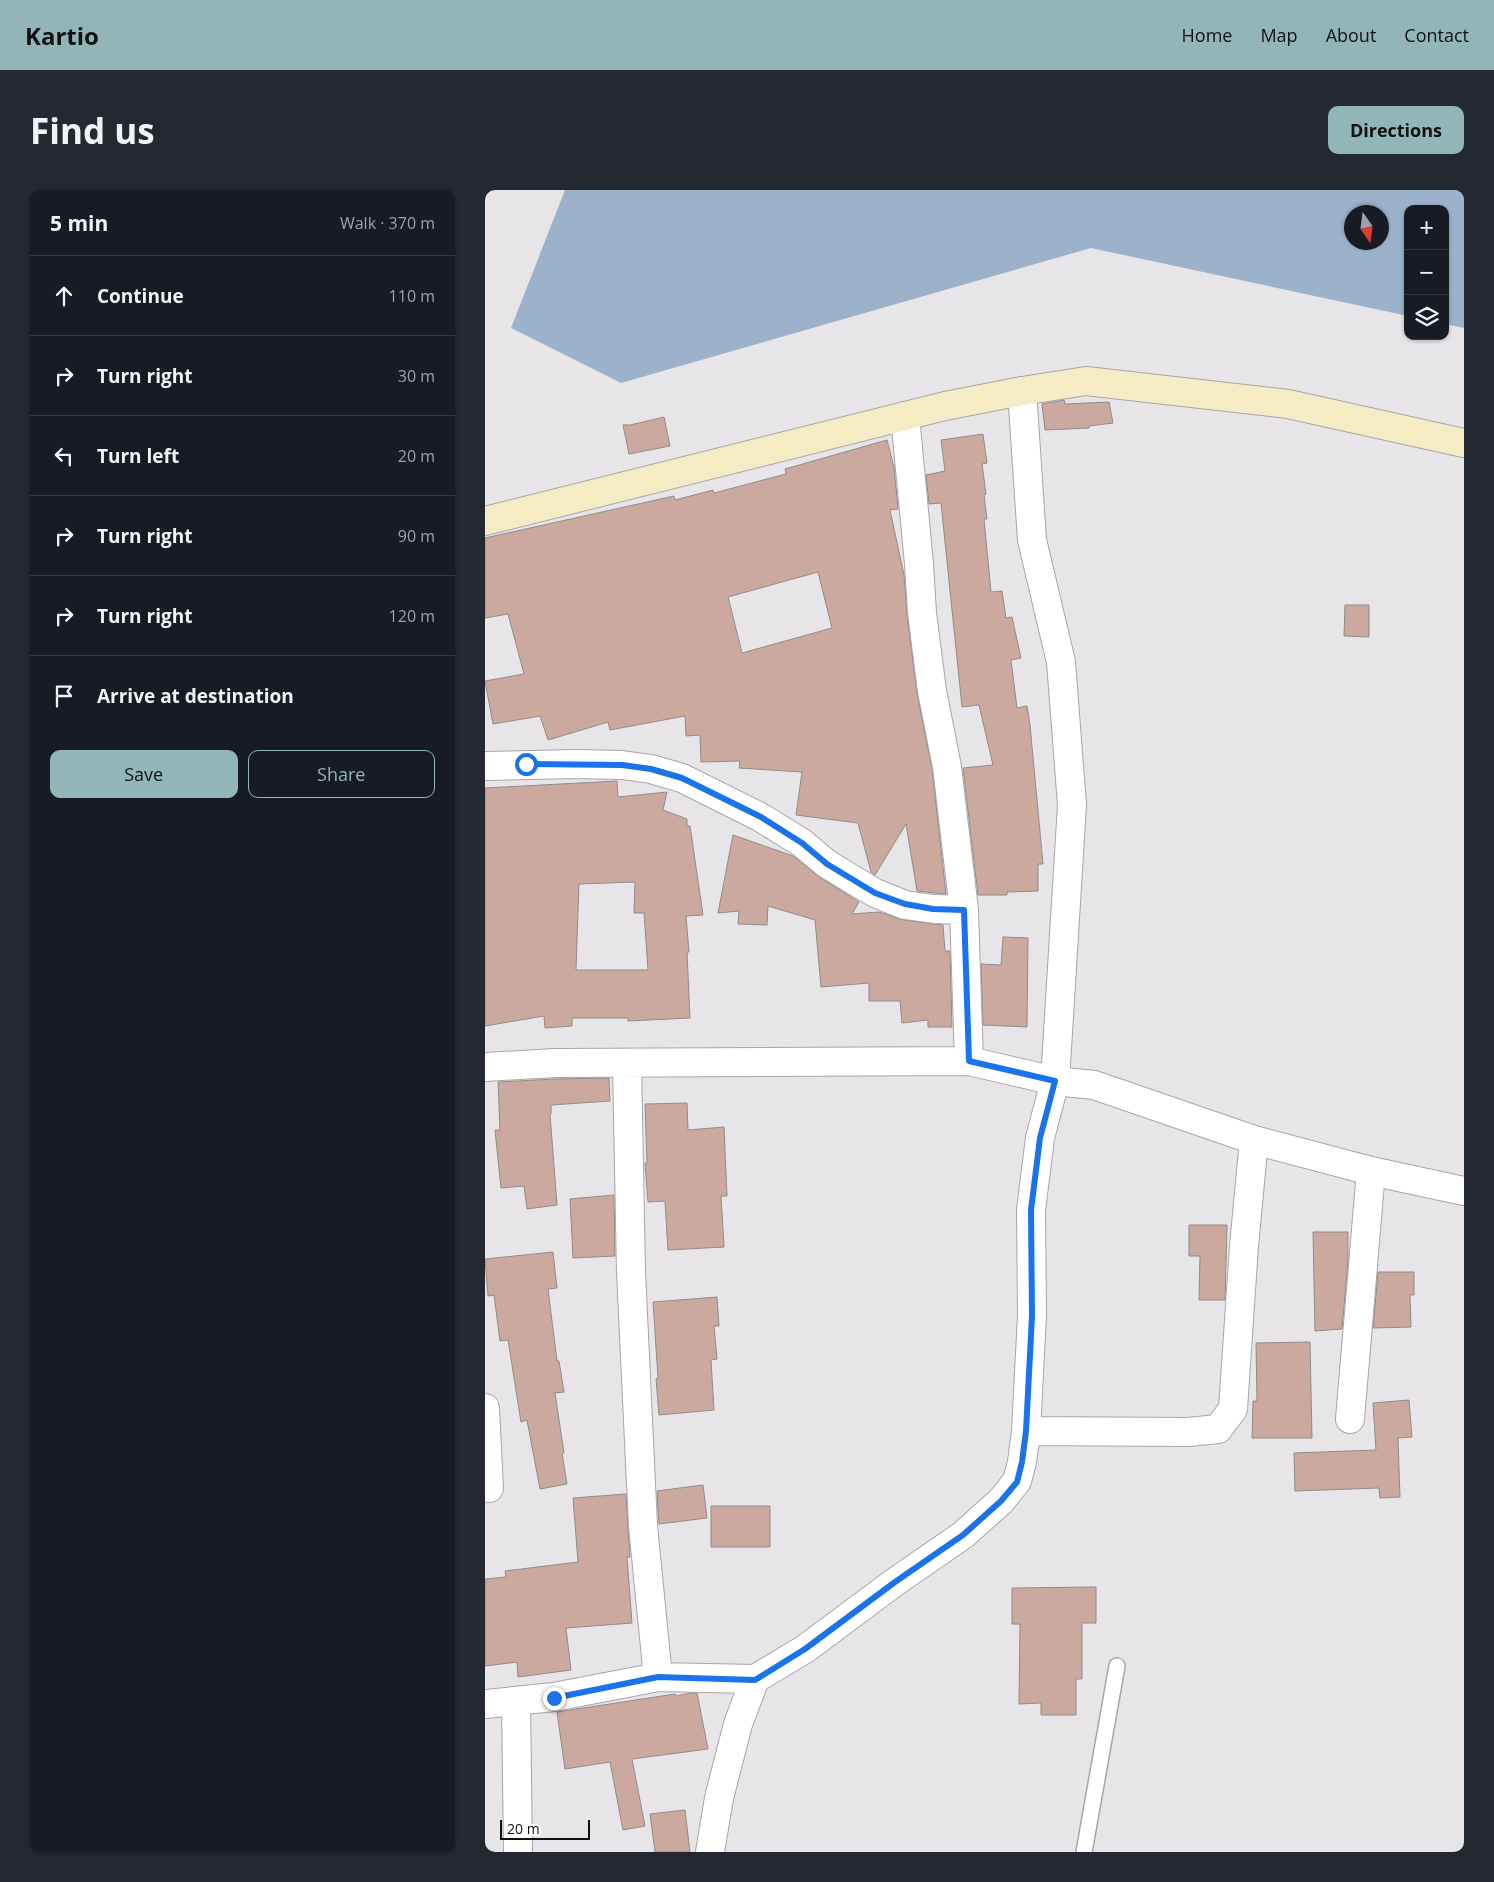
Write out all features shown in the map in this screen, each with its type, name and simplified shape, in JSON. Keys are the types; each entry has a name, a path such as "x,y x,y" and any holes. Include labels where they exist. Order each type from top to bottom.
{"main road":[{"path":"485,521 905,416 1022,390 1086,381 1288,404 1464,442"}],"street":[{"path":"485,1704 554,1698 658,1677 755,1680 805,1649 895,1582 963,1535 1001,1501 1017,1482 1026,1431 1032,1316 1031,1210 1040,1138 1055,1081 1072,805 1061,662 1032,540 1022,390"},
{"path":"905,416 922,613 932,691 947,767 964,910 969,1061"},
{"path":"485,766 622,765 651,769 682,778 761,817 802,843 827,864 875,893 905,904 933,909 964,910"},
{"path":"485,1067 555,1063 969,1061 1055,1081 1094,1085 1255,1140 1371,1171 1464,1191"},
{"path":"627,1063 631,1272 643,1526 658,1677"},
{"path":"1026,1431 1189,1432 1218,1429 1233,1409 1244,1246 1255,1140"},
{"path":"1350,1419 1371,1171"},
{"path":"485,1408 489,1488"},
{"path":"710,1852 719,1798 738,1724 755,1680"},
{"path":"516,1701 518,1852"}],"lane":[{"path":"1084,1852 1117,1666"}],"water":[{"path":"565,190 1464,190 1464,328 1449,325 1449,205 1404,205 1404,315 1091,248 621,383 511,328"}],"building":[{"path":"1064,400 1065,404 1109,402 1113,423 1089,426 1089,428 1045,430 1042,404"},
{"path":"664,417 670,446 629,454 623,425"},
{"path":"983,434 987,463 982,464 987,519 984,519 991,592 1002,591 1006,618 1012,617 1021,658 1011,660 1017,708 1027,706 1030,725 1043,864 1038,864 1038,891 1007,892 1007,895 978,895 963,768 993,765 979,705 962,707 941,503 929,504 926,475 945,471 941,440"},
{"path":"887,440 894,467 898,509 890,510 904,575 917,693 932,769 946,894 917,891 906,824 875,875 871,872 858,823 796,815 802,772 739,768 740,761 701,762 700,735 686,736 685,716 610,730 608,722 548,740 540,716 493,724 485,681 524,674 508,614 485,618 485,538 674,496 675,500 713,490 714,493 786,474 785,469","holes":["818,572 832,628 742,653 728,597"]},
{"path":"1345,605 1369,605 1369,637 1344,636"},
{"path":"617,781 618,797 667,792 663,810 687,819 687,826 690,826 703,915 686,916 689,952 687,952 690,1018 628,1021 628,1018 572,1018 572,1026 545,1028 544,1016 485,1026 485,788","holes":["635,882 634,913 644,913 648,970 576,970 579,884"]},
{"path":"733,835 793,856 819,877 859,902 852,914 879,912 903,920 943,925 945,951 950,951 952,1027 928,1027 928,1020 902,1023 900,1001 869,1001 869,983 821,987 815,920 768,906 767,925 738,924 739,911 718,913"},
{"path":"1003,937 1028,938 1027,1027 983,1025 981,964 1001,965"},
{"path":"609,1078 610,1101 551,1105 550,1114 557,1205 527,1209 524,1186 501,1188 495,1130 500,1130 498,1082"},
{"path":"687,1103 688,1130 724,1127 727,1196 721,1196 724,1247 668,1250 665,1201 648,1202 645,1163 647,1163 645,1104"},
{"path":"614,1195 615,1256 573,1258 570,1199"},
{"path":"1189,1225 1227,1225 1225,1300 1199,1300 1200,1256 1189,1256"},
{"path":"1313,1232 1348,1232 1348,1262 1342,1329 1315,1331"},
{"path":"553,1252 557,1288 548,1289 557,1361 559,1361 564,1392 555,1393 567,1484 540,1489 527,1420 521,1422 508,1340 500,1341 494,1295 488,1296 485,1259"},
{"path":"1378,1272 1414,1272 1414,1295 1410,1295 1411,1327 1373,1328"},
{"path":"717,1297 719,1326 714,1326 717,1359 711,1360 714,1410 659,1415 653,1302"},
{"path":"1310,1342 1312,1438 1252,1438 1253,1401 1257,1401 1256,1343"},
{"path":"1409,1400 1412,1437 1398,1438 1400,1497 1380,1498 1379,1488 1295,1491 1294,1453 1376,1450 1373,1403"},
{"path":"703,1485 707,1518 659,1524 657,1491"},
{"path":"626,1494 630,1557 627,1557 632,1623 566,1628 571,1670 518,1677 517,1662 485,1666 485,1579 506,1577 505,1571 578,1562 573,1498"},
{"path":"711,1506 770,1506 770,1547 711,1547"},
{"path":"1096,1587 1096,1623 1082,1623 1082,1679 1076,1679 1076,1715 1041,1715 1041,1703 1019,1704 1020,1624 1012,1624 1012,1588"},
{"path":"697,1693 708,1749 632,1759 645,1826 623,1830 610,1762 565,1769 557,1712"},
{"path":"685,1810 690,1852 655,1852 650,1814"}],"route":[{"path":"526,764 622,765 651,769 682,778 761,817 802,843 827,864 875,893 905,904 933,909 964,910 969,1061 1055,1081 1040,1138 1031,1210 1032,1316 1026,1431 1017,1482 1001,1501 963,1535 895,1582 805,1649 755,1680 658,1677 554,1698"}]}
